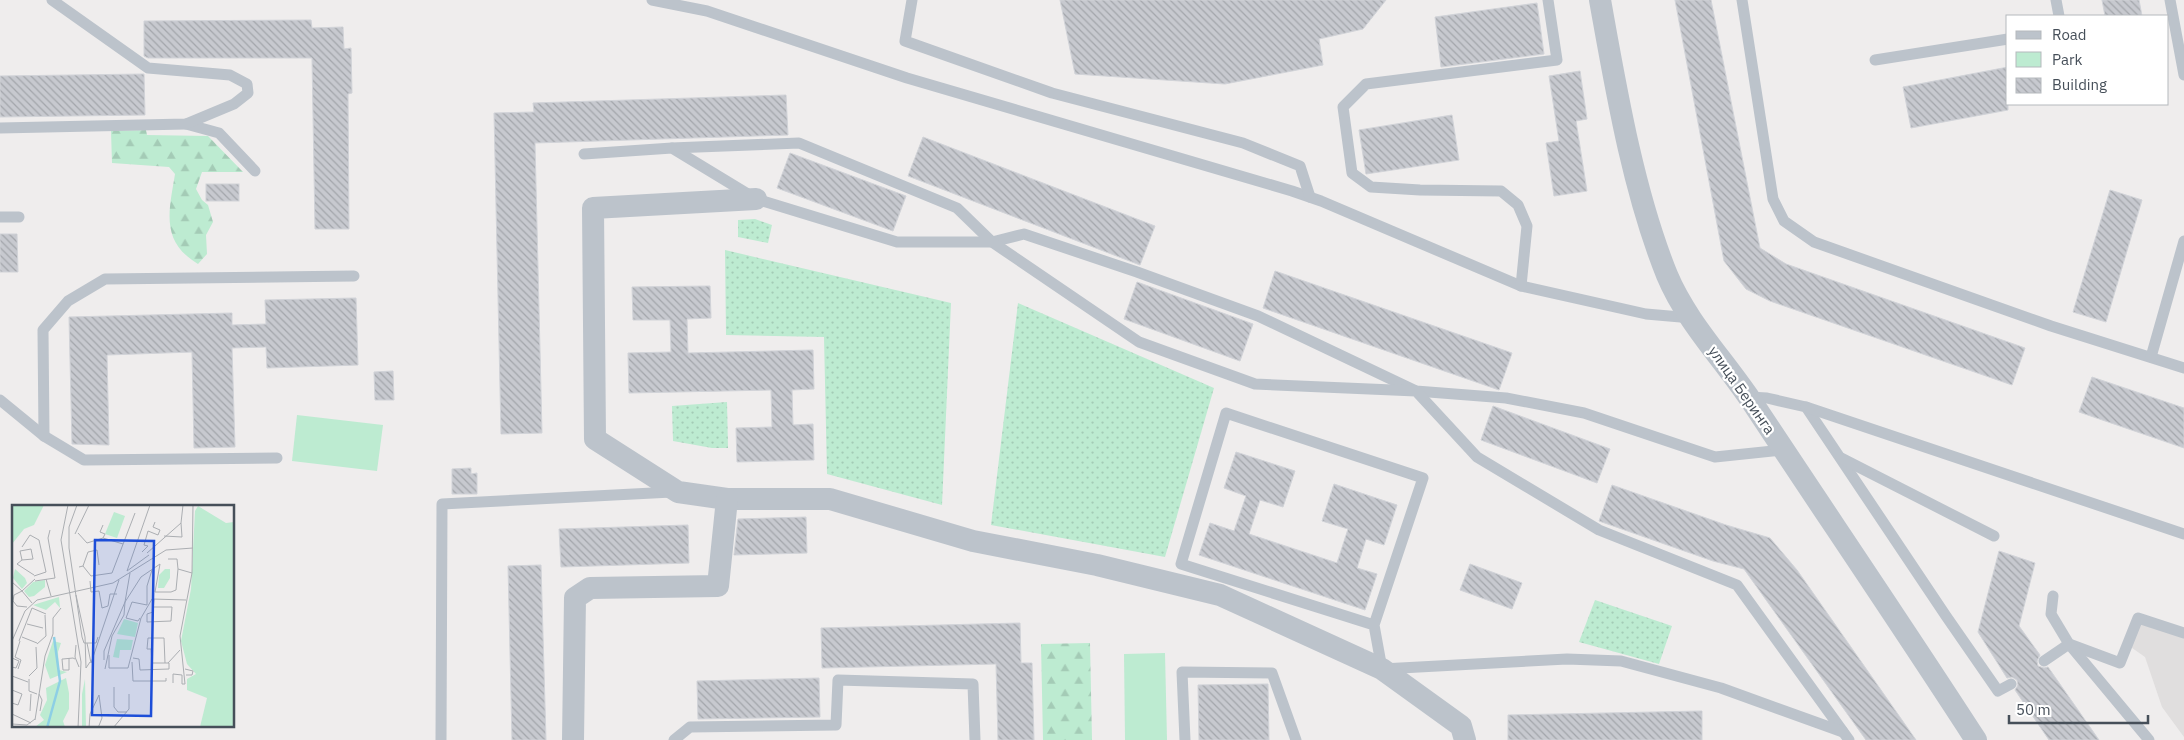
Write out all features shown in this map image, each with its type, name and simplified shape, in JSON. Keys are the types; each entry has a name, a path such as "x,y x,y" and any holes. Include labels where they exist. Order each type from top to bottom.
{"street":[{"name":"улица Беринга","path":"1600,0 1617,95 1652,233 1680,302 1748,397 1841,538 1894,613 1976,740"},
{"path":"756,199 593,208 595,439 678,492 727,499 830,499 973,541 1097,565 1220,595 1382,668 1461,726 1465,740"},
{"path":"573,740 575,598 590,588 718,586 727,499"}],"lane":[{"path":"52,0 148,68 230,75 246,84 248,93 234,104 186,124"},
{"path":"652,0 707,11 907,78 1310,197 1521,286 1646,314 1692,318"},
{"path":"912,0 905,41 1052,93 1243,143 1300,166 1310,197"},
{"path":"1521,286 1527,226 1518,205 1500,191 1371,187 1352,173 1343,107 1366,84 1557,60 1548,0"},
{"path":"1742,0 1773,199 1784,221 1814,242 2051,326 2184,368"},
{"path":"2056,0 2059,15"},
{"path":"2170,0 2184,75"},
{"path":"1875,60 2006,39"},
{"path":"0,128 186,124 219,133 256,170"},
{"path":"584,154 799,143 957,208 992,242 1139,342 1255,384 1416,391 1506,398 1584,413 1715,457 1783,450"},
{"path":"672,148 756,199 897,242 992,242 1024,234 1137,272 1258,316 1416,391 1477,457 1599,530 1737,585 1846,736"},
{"path":"0,217 19,217"},
{"path":"2151,357 2184,242"},
{"path":"44,436 43,330 68,301 105,279 354,276"},
{"path":"1748,397 1767,398 1806,407 2184,534"},
{"path":"0,400 44,436 84,460 277,458"},
{"path":"1806,407 1998,691 2011,684"},
{"path":"1374,625 1181,564 1226,413 1423,478 1374,625 1382,668 1567,659 1621,661 1721,688 1846,736"},
{"path":"1840,457 1994,536"},
{"path":"441,740 442,504 678,492"},
{"path":"2053,596 2051,614 2069,644 2149,740"},
{"path":"2069,644 2120,663 2138,618 2184,632"},
{"path":"2044,661 2069,644"},
{"path":"1185,740 1182,672 1272,673 1296,740"},
{"path":"674,740 690,727 836,725 838,680 973,684 975,740"}],"shaded area":[{"path":"2140,621 2184,630 2184,737 2162,707 2145,657 2125,643"}],"green space":[{"path":"146,130 147,135 208,136 243,172 202,172 196,189 202,200 208,205 213,222 206,235 207,254 198,264 186,255 172,235 170,213 175,174 169,167 112,163 111,131"},
{"path":"755,219 772,225 768,243 738,237 738,220"},
{"path":"725,250 951,303 942,505 827,474 824,337 726,335"},
{"path":"1018,303 1214,388 1165,557 991,525"},
{"path":"727,402 728,448 712,448 673,441 672,406"},
{"path":"297,415 383,425 377,471 292,461"},
{"path":"1595,600 1672,626 1659,664 1579,642"},
{"path":"1090,643 1092,740 1043,740 1041,644"},
{"path":"1165,653 1167,740 1125,740 1124,654"}],"building":[{"path":"1060,0 1386,0 1363,29 1319,39 1323,65 1225,84 1075,74"},
{"path":"1675,0 1711,0 1760,248 1786,264 2025,348 2012,385 1770,301 1746,289 1724,261"},
{"path":"2102,0 2139,0 2142,15 2105,15"},
{"path":"1537,3 1544,54 1441,67 1435,17"},
{"path":"311,20 312,28 343,27 344,49 351,48 352,93 348,94 349,229 315,229 312,58 148,58 144,56 144,21"},
{"path":"2006,67 2006,105 2008,105 2008,110 1911,128 1903,87"},
{"path":"1580,71 1587,119 1576,121 1587,191 1554,196 1546,143 1559,141 1549,76"},
{"path":"144,74 145,115 0,117 0,76"},
{"path":"786,95 788,135 535,143 542,433 501,434 494,113 534,112 533,103"},
{"path":"1452,115 1459,160 1366,174 1359,130"},
{"path":"923,137 1155,226 1140,265 908,176"},
{"path":"790,153 906,196 893,231 777,188"},
{"path":"206,184 239,184 239,201 206,201"},
{"path":"2110,190 2142,200 2106,322 2073,312"},
{"path":"0,234 17,234 18,272 0,272"},
{"path":"1275,271 1512,353 1499,390 1263,308"},
{"path":"1137,282 1253,324 1240,361 1124,319"},
{"path":"710,286 711,318 687,319 688,353 813,350 814,389 792,390 793,425 813,424 814,460 737,462 736,428 772,427 771,390 629,393 628,353 671,352 670,320 633,320 632,287"},
{"path":"356,298 358,365 267,368 266,347 232,348 235,447 194,448 192,352 107,355 109,445 72,444 69,317 232,313 232,325 266,324 265,300"},
{"path":"393,371 394,400 375,400 374,372"},
{"path":"2092,377 2184,408 2184,448 2079,412"},
{"path":"1493,406 1610,449 1597,483 1481,440"},
{"path":"1236,452 1295,471 1283,507 1260,500 1249,534 1337,563 1348,529 1322,521 1334,484 1397,505 1384,545 1366,539 1357,568 1377,574 1365,610 1199,555 1210,523 1234,531 1246,496 1224,488"},
{"path":"471,468 471,474 477,473 477,494 452,494 452,469"},
{"path":"1612,485 1726,525 1770,538 1797,570 1916,740 1866,740 1744,569 1713,561 1599,521"},
{"path":"806,517 807,553 734,555 738,519"},
{"path":"688,525 689,563 561,567 559,529"},
{"path":"1999,551 2035,563 2019,626 2040,655 2037,661 2038,666 2048,667 2099,740 2049,740 2015,690 2018,685 2017,680 2012,677 2007,678 1978,632"},
{"path":"1470,564 1522,583 1512,609 1460,590"},
{"path":"541,565 546,740 512,740 508,566"},
{"path":"1020,623 1021,663 1032,663 1034,740 998,740 996,664 822,668 821,628"},
{"path":"819,678 820,717 698,719 697,681"},
{"path":"1268,684 1269,740 1199,740 1198,685"},
{"path":"1702,711 1702,740 1508,740 1508,715"}]}
